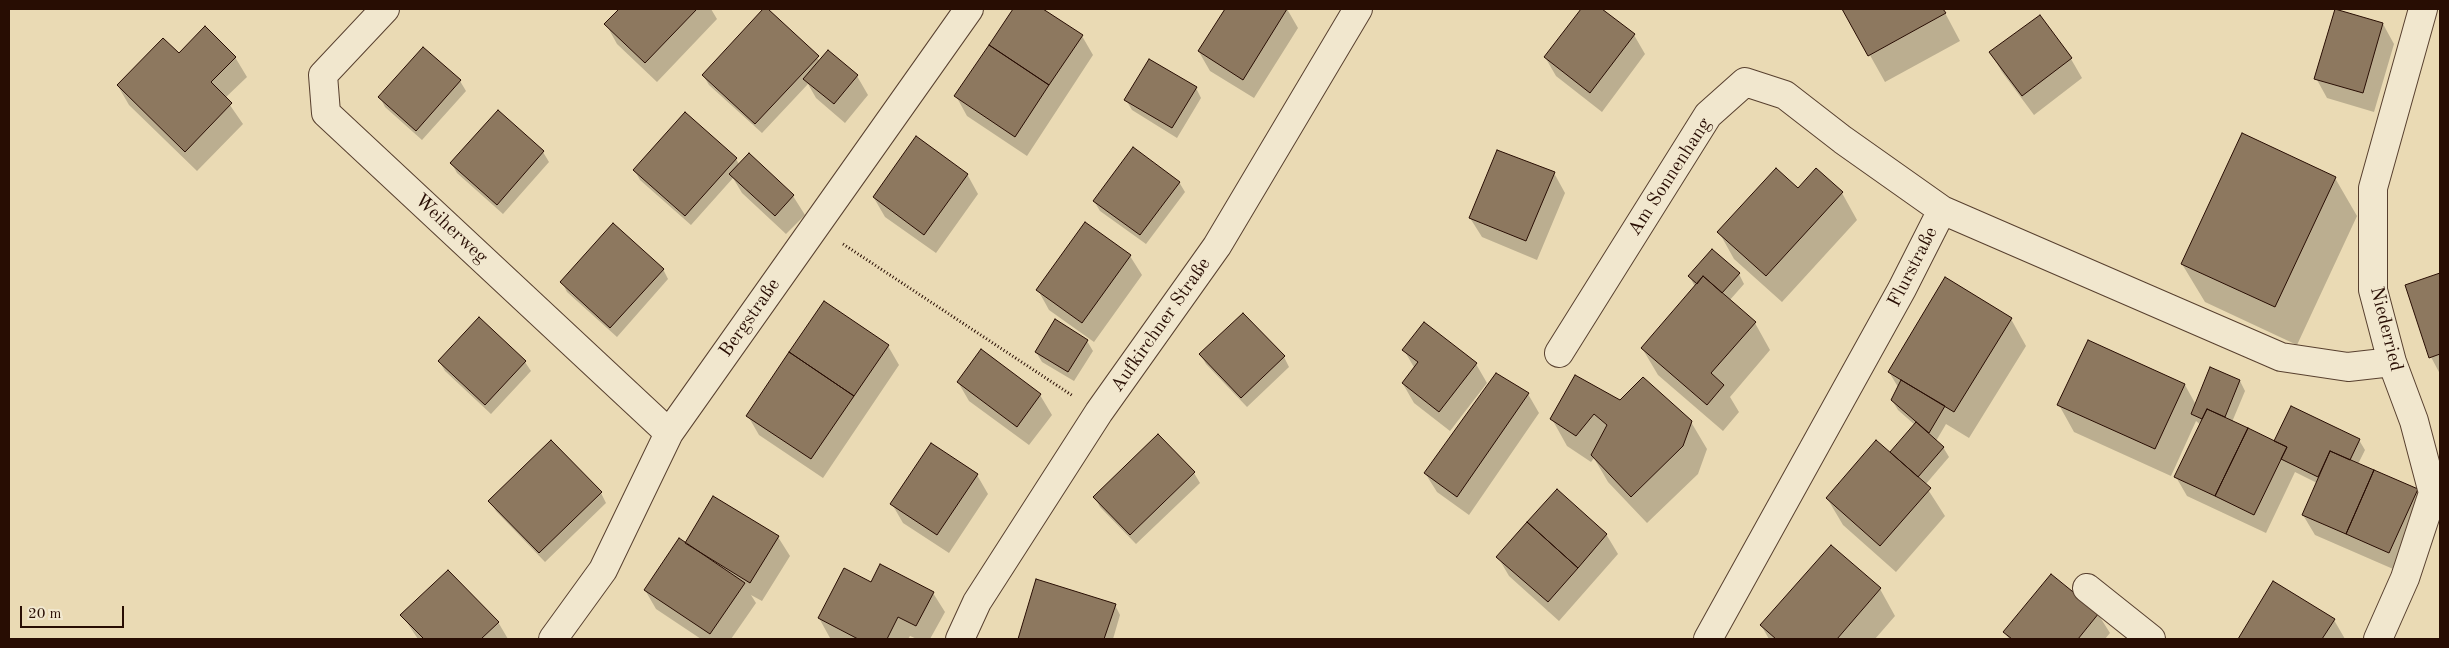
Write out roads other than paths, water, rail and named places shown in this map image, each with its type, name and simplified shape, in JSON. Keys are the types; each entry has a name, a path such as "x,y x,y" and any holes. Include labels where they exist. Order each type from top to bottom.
{"street":[{"name":"Weiherweg","path":"385,9 323,76 326,113 669,433"},
{"name":"Bergstraße","path":"553,639 603,570 669,433 969,9"},
{"name":"Aufkirchner Straße","path":"960,639 977,602 1099,412 1217,246 1358,9"},
{"name":"Niederried","path":"2378,639 2405,578 2433,493 2414,421 2392,362 2372,290 2373,188 2423,9"},
{"name":"Am Sonnenhang","path":"1559,353 1708,116 1745,82 1785,95 1843,140 1942,210"},
{"name":"Flurstraße","path":"1708,639 1902,289 1942,210 2281,357 2348,367 2392,362"},
{"path":"2087,588 2151,639"}]}
